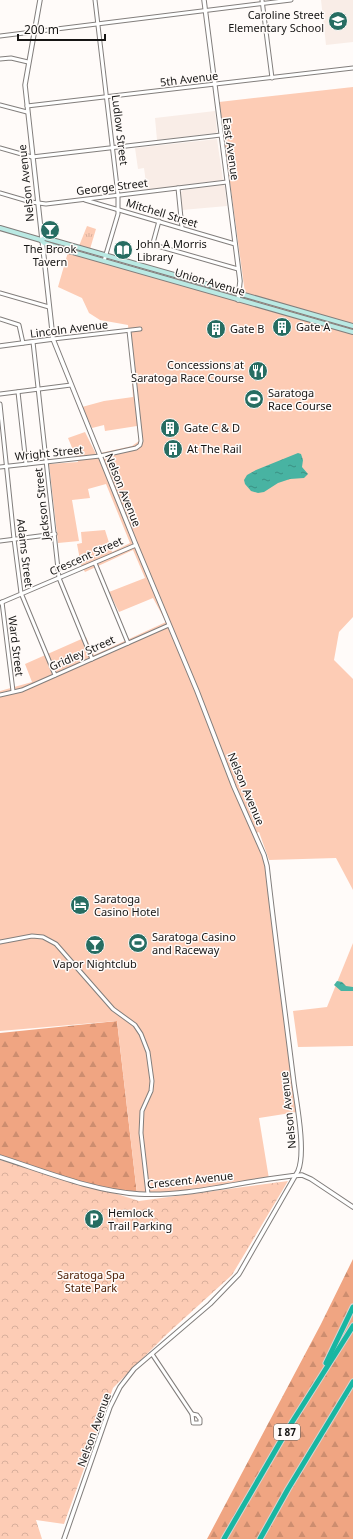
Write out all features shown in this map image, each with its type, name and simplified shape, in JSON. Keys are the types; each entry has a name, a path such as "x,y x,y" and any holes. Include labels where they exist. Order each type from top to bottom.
{"highway":[{"path":"312,1391 336,1345 353,1307"},
{"name":"I 87","path":"224,1539 289,1427 353,1326"},
{"name":"I 87","path":"260,1539 288,1489 353,1382"}],"main road":[{"name":"Union Avenue","path":"0,228 104,261 353,332"},
{"name":"Union Avenue","path":"41,240 45,238 353,326"}],"street":[{"name":"Nelson Avenue","path":"40,0 25,85 53,339 267,866 300,1135 301,1162 300,1168 239,1274 210,1304 134,1369 116,1394 64,1539"},
{"name":"Ludlow Street","path":"95,0 119,210 104,261"},
{"name":"East Avenue","path":"204,0 240,286 238,300"},
{"path":"0,36 262,2 291,0"},
{"path":"262,2 272,78"},
{"path":"0,59 11,58 28,62"},
{"name":"5th Avenue","path":"27,106 353,68"},
{"path":"0,105 27,112"},
{"path":"0,148 32,157 221,135"},
{"name":"George Street","path":"0,193 46,204 227,182"},
{"path":"178,188 182,228"},
{"name":"Mitchell Street","path":"84,199 235,244"},
{"path":"159,221 153,243 154,245 238,269"},
{"path":"0,293 49,307"},
{"path":"0,319 19,325 23,343"},
{"name":"Lincoln Avenue","path":"0,346 140,329"},
{"name":"Wright Street","path":"0,467 100,456 136,448 141,444 129,331"},
{"name":"Jackson Street","path":"33,342 59,578 92,659"},
{"path":"0,394 71,385"},
{"path":"18,392 26,464"},
{"name":"Adams Street","path":"0,404 21,593 55,675"},
{"path":"0,541 54,534"},
{"name":"Crescent Street","path":"1,602 136,545"},
{"path":"95,563 128,643"},
{"name":"Ward Street","path":"1,602 13,691"},
{"name":"Gridley Street","path":"0,695 22,690 170,626"},
{"path":"0,942 32,936 43,937 56,944 113,1009 135,1024 141,1034 148,1052 152,1081 151,1091 142,1112 141,1133 148,1194"},
{"name":"Crescent Avenue","path":"0,1157 101,1188 120,1192 148,1194 205,1189 302,1175 311,1179 353,1207"},
{"path":"152,1354 192,1414"}],"shaded area":[{"name":"Caroline Street Elementary School","path":"321,0 353,0 353,42 326,45"},
{"path":"215,111 216,133 157,140 155,118"},
{"path":"217,139 223,180 147,190 144,168 138,169 135,148"},
{"path":"224,185 225,187 227,206 182,210 180,193 183,190"}],"green space":[{"name":"Saratoga Race Course","path":"353,87 353,617 339,632 334,660 353,679 353,890 336,858 269,860 259,832 254,834 267,866 297,1112 259,1118 269,1179 195,1190 137,1194 117,1021 0,1031 0,691 32,682 25,664 86,637 94,655 166,622 153,598 119,612 109,592 145,578 133,550 85,572 81,565 77,544 82,543 81,532 105,530 112,552 130,543 106,484 88,489 90,498 72,500 79,541 58,543 49,464 78,462 68,438 85,432 96,454 132,446 139,441 137,426 105,431 104,425 92,428 82,407 104,401 133,397 128,325 100,320 89,313 82,298 58,287 68,252 243,303 245,293 219,102"},
{"path":"87,226 96,229 90,249 79,246"},
{"path":"353,943 353,1046 298,1047 293,1011 327,1007"},
{"path":"117,1021 137,1194 101,1188 0,1155 0,1033"},
{"name":"Saratoga Spa State Park","path":"0,1160 64,1177 139,1201 288,1181 232,1275 167,1334 113,1388 64,1524 36,1520 42,1539 0,1539"},
{"path":"353,1259 353,1539 207,1539 321,1324"}],"water":[{"path":"298,453 301,454 303,460 302,467 308,474 304,478 290,479 278,483 264,492 258,493 251,491 245,484 244,480 247,475"},
{"path":"337,981 342,982 346,986 353,987 353,991 341,991 334,985"}],"place":[{"name":"Caroline Street Elementary School","path":"338,21"},
{"name":"The Brook Tavern","path":"50,230"},
{"name":"John A Morris Library","path":"123,250"},
{"name":"Gate A","path":"282,327"},
{"name":"Gate B","path":"216,329"},
{"name":"Concessions at Saratoga Race Course","path":"258,371"},
{"name":"Saratoga Race Course","path":"254,399"},
{"name":"Gate C & D","path":"170,428"},
{"name":"At The Rail","path":"173,449"},
{"name":"Saratoga Casino Hotel","path":"80,905"},
{"name":"Saratoga Casino and Raceway","path":"138,943"},
{"name":"Vapor Nightclub","path":"95,945"},
{"name":"Hemlock Trail Parking","path":"94,1219"}]}
